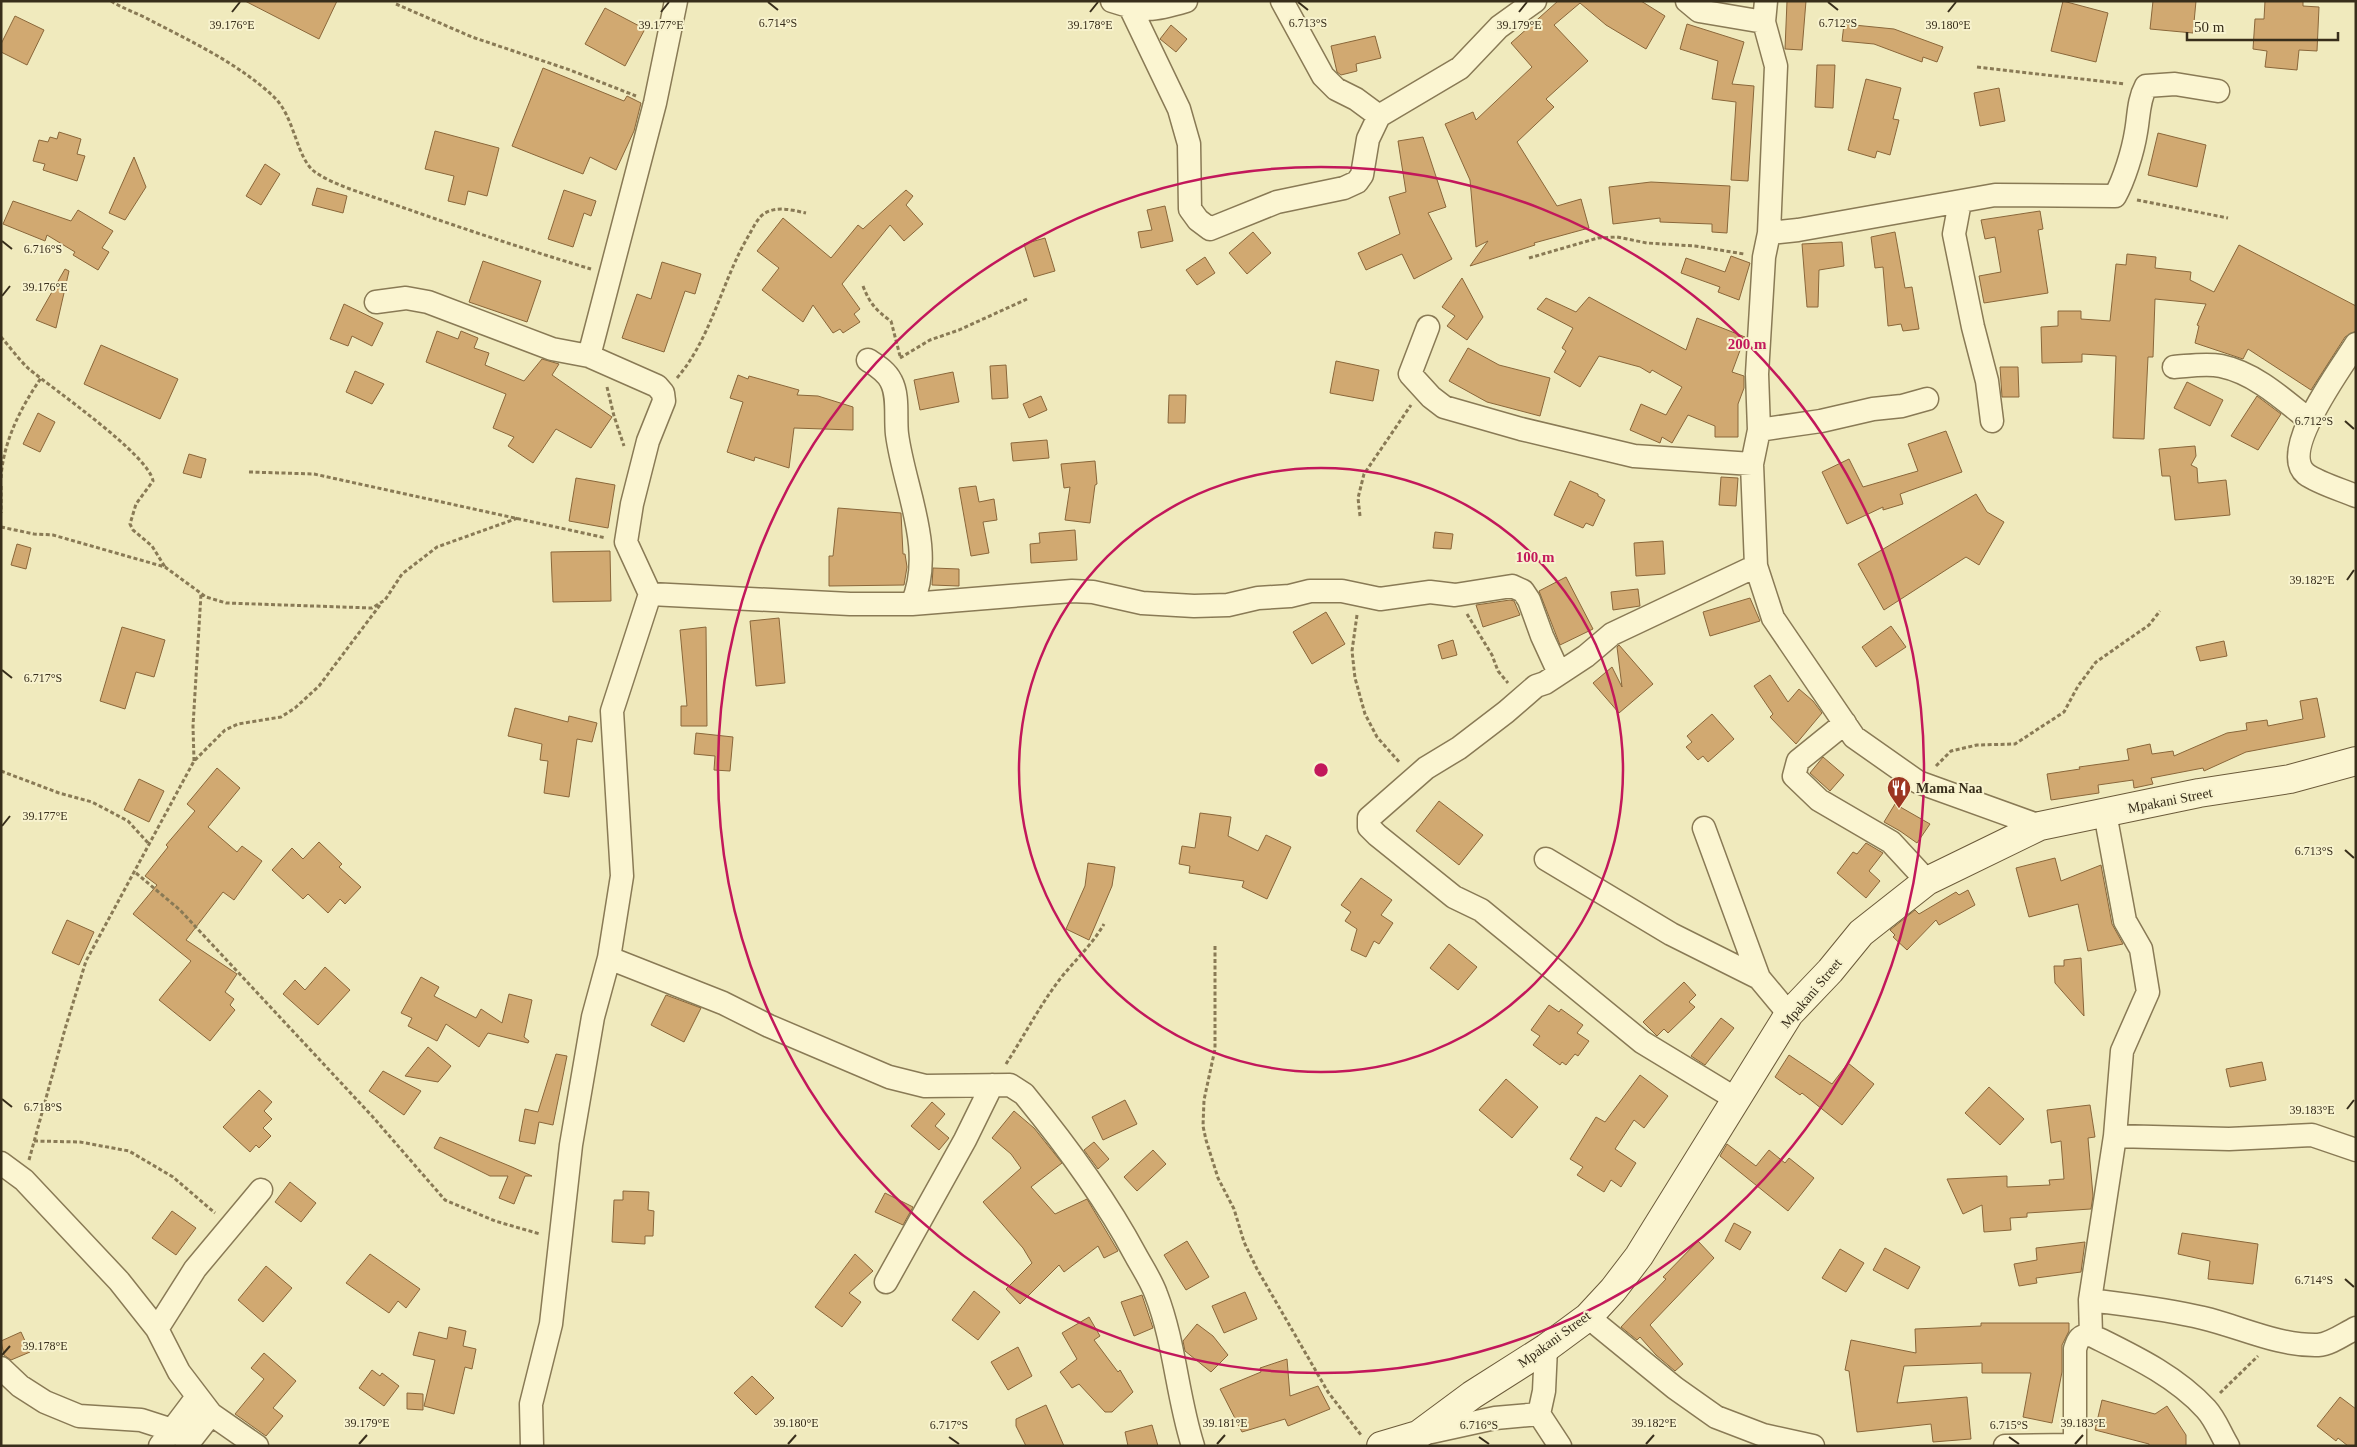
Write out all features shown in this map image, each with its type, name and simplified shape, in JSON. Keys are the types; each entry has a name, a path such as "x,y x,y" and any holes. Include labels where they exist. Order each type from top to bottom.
{"street":[{"path":"595,358 610,274 655,103 676,1"},
{"path":"1121,4 1141,10 1159,9 1186,1"},
{"path":"1282,1 1323,76 1336,89 1356,99 1379,116"},
{"path":"1121,4 1179,109 1189,144 1190,209 1198,220 1210,229 1278,202 1344,188 1357,182 1362,176 1368,139 1379,116 1460,68 1499,27 1535,1"},
{"path":"1687,1 1698,11 1765,12 1776,66 1768,233 1764,257 1757,374 1759,430 1752,464 1756,566 1774,618 1854,737 1918,782 2040,826"},
{"path":"1768,233 1798,230 1995,195 2114,196 2123,182 2136,133 2140,96 2146,86 2175,84 2218,91"},
{"path":"1960,202 1954,234 1973,327 1987,381 1992,421"},
{"path":"376,302 406,298 428,302 552,349 595,358 657,386 663,393 664,401 648,440 637,482 626,542 650,594 612,711 622,876 609,958 594,1017 571,1145 562,1221 562,1240 551,1324 531,1404 532,1446"},
{"path":"1428,327 1410,374 1417,384 1444,406 1575,443 1634,456 1752,464"},
{"path":"2356,344 2309,420 2300,444 2298,459 2306,473 2356,496"},
{"path":"868,360 882,369 891,381 895,396 897,434 919,534 917,591 912,604"},
{"path":"2174,367 2210,364 2239,372 2270,388 2309,420"},
{"path":"1759,430 1821,421 1873,409 1902,406 1927,399"},
{"path":"1736,1099 1642,1042 1481,910 1454,897 1369,827 1369,818 1375,810 1414,778 1467,742 1536,686 1586,656 1612,634 1756,566"},
{"path":"650,594 850,604 912,604 1072,591 1093,592 1142,603 1194,606 1228,605 1258,598 1290,596 1310,591 1360,593 1380,599 1430,592 1455,596 1512,586 1523,591 1529,600 1542,636 1559,673"},
{"path":"1845,724 1798,761 1794,776 1819,800 1891,842 1927,881"},
{"name":"Mpakani Street","path":"1372,1442 1418,1435 1472,1395 1546,1348 1588,1317 1613,1290 1639,1256 1789,1014 1830,971 1861,933 1927,881 2040,826 2199,793 2290,779 2356,761"},
{"path":"2091,1335 2090,1300 2115,1136 2122,1051 2148,992 2141,949 2126,921 2105,813"},
{"path":"1704,828 1759,978 1789,1014"},
{"path":"1546,859 1671,934 1759,978"},
{"path":"609,958 723,1003 769,1026 889,1077 925,1086 1010,1085 1024,1094 1087,1176 1118,1222 1156,1292 1168,1332 1187,1426 1193,1446"},
{"path":"886,1282 965,1140 992,1085"},
{"path":"2115,1136 2229,1139 2312,1135 2356,1150"},
{"path":"1,1163 24,1180 119,1281 157,1329 179,1372 211,1414 257,1446"},
{"path":"157,1329 195,1269 229,1225 261,1190"},
{"path":"2090,1300 2189,1315 2253,1334 2319,1345 2356,1328"},
{"path":"1588,1317 1675,1388 1716,1417 1763,1436 1813,1446"},
{"path":"2005,1446 2075,1446 2075,1349 2078,1339 2083,1335 2091,1335 2157,1370 2205,1408 2228,1446"},
{"path":"1546,1348 1544,1391 1539,1414 1560,1446"},
{"path":"1,1368 20,1386 45,1402 80,1416 141,1420 173,1440"},
{"path":"173,1440 197,1397"},
{"path":"173,1440 211,1414"},
{"path":"1418,1435 1495,1418 1539,1414"}],"path":[{"path":"111,1 174,32 248,74 275,98 286,111 307,165 317,173 343,186 406,209 530,251 610,274"},
{"path":"396,4 472,36 570,70 655,103"},
{"path":"1977,67 2070,80 2146,86"},
{"path":"2114,196 2228,218"},
{"path":"663,393 684,369 703,338 738,253 756,223 764,214 780,208 806,213"},
{"path":"1529,258 1591,240 1616,237 1647,243 1695,246 1764,257"},
{"path":"863,286 868,300 879,313 891,321 903,376 891,381"},
{"path":"900,356 930,340 995,315 1027,299"},
{"path":"1,337 27,367 106,430 146,466 152,474 153,481 136,504 130,524 133,530 152,546 165,567 201,594 226,603 240,602 352,608 372,608 380,604"},
{"path":"595,358 637,482"},
{"path":"1,478 5,450 22,408 41,378"},
{"path":"1360,516 1358,498 1364,474 1404,418 1417,394 1417,384"},
{"path":"249,472 314,474 626,542"},
{"path":"1,486 1,513"},
{"path":"24,1180 65,1029 86,961 136,873 149,844 194,761 225,730 238,724 281,717 295,708 319,686 402,574 426,554 438,547 518,518"},
{"path":"1,527 61,537 138,558 157,567 165,567"},
{"path":"1360,593 1352,651 1355,678 1365,714 1377,737 1414,778"},
{"path":"194,761 193,726 201,594"},
{"path":"1455,596 1492,655 1498,671 1505,681 1523,697"},
{"path":"1918,782 1952,751 1977,745 2015,744 2064,712 2078,686 2096,662 2149,625 2160,611"},
{"path":"1,770 59,793 92,802 128,821 149,844"},
{"path":"136,873 180,910 372,1116 445,1200 495,1221 562,1240"},
{"path":"992,1085 1048,996 1094,942 1104,924"},
{"path":"1215,946 1215,1049 1204,1100 1203,1126 1218,1178 1234,1209 1244,1242 1257,1269 1328,1392 1372,1442"},
{"path":"34,1141 94,1144 136,1154 173,1177 229,1225"},
{"path":"2205,1408 2255,1357 2284,1340"}],"building":[{"path":"245,1 337,1 319,39"},
{"path":"1558,1 1641,1 1665,16 1646,49 1606,25 1580,3 1554,25 1588,61 1546,99 1554,107 1517,142 1557,206 1581,199 1589,228 1534,243 1535,245 1470,266 1488,241 1476,247 1470,180 1445,124 1473,112 1476,120 1532,67 1511,43"},
{"path":"1787,1 1806,1 1802,50 1785,49"},
{"path":"2063,1 2108,13 2096,62 2051,51"},
{"path":"2153,1 2196,1 2193,33 2150,29"},
{"path":"2265,1 2303,1 2303,6 2319,7 2317,51 2299,50 2297,70 2265,67 2267,51 2253,49 2255,19 2264,19"},
{"path":"605,8 645,29 625,66 585,44"},
{"path":"15,16 44,30 27,65 1,52 1,44"},
{"path":"1687,24 1744,42 1732,84 1754,86 1748,181 1731,180 1736,102 1712,99 1718,61 1680,49"},
{"path":"1844,24 1894,29 1943,47 1937,62 1923,57 1922,62 1874,44 1842,41"},
{"path":"1171,25 1187,39 1176,52 1160,39"},
{"path":"1375,36 1381,58 1356,64 1357,71 1341,75 1337,72 1331,46"},
{"path":"1817,65 1835,65 1833,108 1815,107"},
{"path":"543,68 624,101 627,96 641,103 634,131 616,170 590,157 583,174 512,146"},
{"path":"1866,79 1901,88 1893,119 1899,120 1890,155 1877,151 1875,158 1848,150"},
{"path":"1999,88 2005,121 1980,126 1974,93"},
{"path":"435,131 499,148 487,196 468,191 465,205 448,201 454,176 425,169"},
{"path":"59,132 81,139 77,154 85,156 77,181 43,170 45,164 33,161 39,140 48,142 50,137 57,139"},
{"path":"2158,133 2206,145 2197,187 2148,175"},
{"path":"1423,137 1446,207 1428,213 1452,259 1414,279 1402,254 1366,270 1358,253 1400,234 1389,197 1406,192 1398,141"},
{"path":"134,157 146,187 125,220 109,213"},
{"path":"265,164 280,174 261,205 246,196"},
{"path":"1651,182 1730,186 1727,233 1712,232 1712,224 1660,222 1660,218 1613,224 1609,187"},
{"path":"317,188 347,196 343,213 312,205"},
{"path":"564,190 596,201 591,216 584,213 573,247 548,239"},
{"path":"906,190 913,196 906,205 923,224 904,241 890,225 842,284 860,309 854,314 860,322 843,333 840,329 833,333 813,305 803,322 762,290 779,268 757,251 783,218 831,258 858,225 863,229"},
{"path":"13,201 71,221 78,210 113,231 102,248 109,252 98,270 73,255 75,252 47,235 45,241 3,224"},
{"path":"1165,206 1173,241 1141,248 1138,232 1152,230 1147,210"},
{"path":"2040,211 2043,229 2038,230 2048,293 1984,303 1979,276 2001,272 1995,237 1985,239 1981,220"},
{"path":"1253,232 1271,253 1247,274 1229,253"},
{"path":"1895,232 1905,288 1912,287 1919,329 1903,331 1901,324 1888,326 1883,267 1875,268 1871,237"},
{"path":"1045,238 1055,271 1034,277 1024,244"},
{"path":"1842,242 1844,266 1819,270 1818,307 1807,307 1802,244"},
{"path":"2239,245 2356,306 2356,331 2345,337 2311,390 2248,349 2243,359 2195,343 2199,326 2197,325 2206,304 2155,299 2153,357 2148,357 2144,439 2113,438 2116,356 2082,354 2082,362 2042,363 2041,327 2058,326 2058,311 2081,311 2081,319 2110,321 2116,264 2126,265 2127,254 2156,257 2155,268 2191,272 2190,280 2214,292"},
{"path":"1731,256 1750,263 1739,300 1718,292 1720,287 1681,273 1686,258 1725,272"},
{"path":"1205,257 1215,273 1197,285 1186,270"},
{"path":"483,261 541,281 527,322 469,302"},
{"path":"662,262 701,274 695,294 685,291 664,352 622,338 637,294 651,299"},
{"path":"65,269 69,271 56,328 36,320"},
{"path":"1462,278 1483,317 1467,340 1447,326 1455,316 1442,307"},
{"path":"1589,297 1686,350 1697,318 1745,337 1732,372 1744,376 1744,388 1738,404 1738,437 1715,437 1715,426 1688,415 1672,443 1662,437 1660,443 1630,430 1641,404 1666,415 1682,387 1652,370 1650,373 1640,367 1599,356 1580,387 1554,372 1566,351 1562,348 1573,328 1537,309 1546,298 1576,312"},
{"path":"344,304 383,323 372,346 352,336 348,346 330,339"},
{"path":"437,331 458,339 461,331 478,338 474,348 489,353 485,365 524,381 542,359 559,364 552,375 612,417 591,448 556,429 533,463 508,446 514,437 493,428 506,394 426,362"},
{"path":"101,345 178,379 160,419 84,384"},
{"path":"1468,348 1499,365 1550,378 1540,416 1487,402 1449,381"},
{"path":"1336,361 1379,370 1373,401 1330,393"},
{"path":"1006,365 1008,398 992,399 990,366"},
{"path":"2000,367 2018,367 2019,397 2002,397"},
{"path":"355,371 384,384 372,404 346,392"},
{"path":"953,372 959,402 920,410 914,380"},
{"path":"738,375 748,379 749,376 799,390 797,395 818,396 853,407 853,430 794,428 789,468 755,457 754,461 727,452 743,402 730,398"},
{"path":"2187,382 2223,400 2210,426 2174,408"},
{"path":"1169,395 1186,395 1185,423 1168,423"},
{"path":"1041,396 1047,410 1029,418 1023,404"},
{"path":"2257,396 2281,414 2258,450 2231,436"},
{"path":"38,413 55,422 40,452 23,444"},
{"path":"1946,431 1962,472 1900,494 1903,504 1883,510 1883,507 1847,524 1822,472 1849,459 1863,487 1918,471 1908,444"},
{"path":"1047,440 1049,458 1013,461 1011,443"},
{"path":"2195,446 2196,456 2191,465 2197,468 2198,483 2226,480 2230,515 2175,520 2170,476 2162,476 2159,449"},
{"path":"189,454 206,459 201,478 183,473"},
{"path":"1095,461 1097,484 1095,485 1090,523 1065,520 1070,487 1064,488 1061,464"},
{"path":"1721,477 1738,478 1736,506 1719,505"},
{"path":"576,478 615,485 608,528 569,521"},
{"path":"1570,481 1598,494 1598,496 1605,500 1593,526 1586,523 1583,528 1554,515"},
{"path":"976,486 979,502 994,499 997,520 983,522 989,553 971,556 959,488"},
{"path":"1976,494 1987,512 2004,522 1979,565 1966,557 1884,610 1858,564"},
{"path":"838,508 901,513 903,554 905,554 907,567 904,585 829,586 829,556 833,556"},
{"path":"1075,530 1077,560 1031,563 1030,544 1040,543 1039,533"},
{"path":"1435,532 1453,534 1451,549 1433,548"},
{"path":"1663,541 1665,574 1636,576 1634,543"},
{"path":"17,544 31,548 26,569 11,565"},
{"path":"610,551 611,601 553,602 551,552"},
{"path":"933,568 959,569 959,586 932,585"},
{"path":"1566,577 1593,629 1560,645 1539,591"},
{"path":"1638,589 1640,606 1613,610 1611,592"},
{"path":"1750,598 1760,621 1710,636 1703,612"},
{"path":"1514,601 1520,615 1483,627 1476,605"},
{"path":"1326,612 1345,644 1312,664 1293,632"},
{"path":"779,618 785,683 756,686 750,621"},
{"path":"1891,626 1906,647 1876,667 1862,647"},
{"path":"122,627 165,640 154,677 136,672 125,709 100,701"},
{"path":"706,627 707,726 681,726 681,706 687,706 680,630"},
{"path":"1453,640 1457,655 1442,659 1438,645"},
{"path":"2224,641 2227,656 2200,661 2196,647"},
{"path":"1619,645 1653,684 1619,713 1593,683 1612,667 1622,687 1617,647"},
{"path":"1770,675 1788,702 1799,689 1813,701 1822,713 1796,744 1770,717 1773,714 1754,686"},
{"path":"2317,698 2325,737 2246,752 2204,771 2203,768 2151,778 2153,784 2134,788 2133,780 2098,785 2099,793 2051,800 2047,774 2080,769 2079,767 2129,760 2127,749 2150,744 2152,754 2173,751 2174,756 2227,733 2247,730 2246,723 2267,720 2268,726 2303,719 2300,701"},
{"path":"515,708 568,722 569,716 597,723 592,742 577,739 569,797 544,793 548,761 540,760 542,744 508,736"},
{"path":"1712,714 1734,739 1708,762 1703,756 1698,760 1686,747 1692,742 1687,736"},
{"path":"696,733 733,737 730,771 714,770 715,756 694,754"},
{"path":"1823,757 1844,775 1830,791 1810,773"},
{"path":"217,768 240,788 208,827 237,852 242,846 262,861 234,900 223,892 186,940 237,974 225,992 234,999 230,1005 235,1010 210,1041 159,1000 191,961 133,914 157,885 145,876 168,847 166,845 195,811 187,804"},
{"path":"139,779 164,791 149,822 124,810"},
{"path":"1439,801 1483,835 1459,865 1416,831"},
{"path":"1895,804 1930,824 1917,843 1884,822"},
{"path":"1200,813 1231,817 1228,836 1258,851 1266,835 1291,847 1267,899 1242,887 1244,881 1189,873 1190,866 1179,864 1182,846 1195,848"},
{"path":"319,842 342,864 339,867 361,887 345,904 340,899 328,913 308,894 303,899 272,870 292,848 303,859"},
{"path":"1866,843 1883,853 1869,871 1880,881 1866,898 1837,873 1853,852 1857,854"},
{"path":"2055,858 2061,881 2101,865 2112,924 2123,944 2088,951 2078,904 2029,917 2016,868"},
{"path":"1088,863 1115,867 1112,886 1089,940 1066,929 1085,886"},
{"path":"1361,878 1392,900 1381,915 1393,923 1379,944 1374,941 1366,957 1351,950 1357,929 1345,921 1351,912 1341,905"},
{"path":"1968,890 1975,905 1939,925 1936,920 1907,950 1893,937 1895,935 1890,930 1915,910 1919,914 1956,892 1959,895"},
{"path":"67,920 94,932 79,965 52,953"},
{"path":"1449,944 1477,967 1458,990 1430,968"},
{"path":"2081,958 2084,1016 2055,983 2054,966 2064,966 2064,960"},
{"path":"325,967 350,990 318,1025 283,994 295,980 305,990"},
{"path":"421,977 439,987 434,996 476,1018 481,1009 502,1023 509,994 532,1000 524,1037 529,1041 528,1043 488,1033 479,1047 446,1024 437,1041 408,1026 412,1018 401,1013"},
{"path":"1684,982 1696,995 1689,1002 1695,1007 1668,1033 1664,1029 1657,1036 1643,1022"},
{"path":"666,995 701,1008 684,1042 651,1025"},
{"path":"1549,1005 1559,1012 1561,1009 1583,1025 1577,1033 1589,1041 1578,1056 1575,1054 1566,1065 1562,1062 1560,1065 1533,1045 1540,1036 1531,1030"},
{"path":"1721,1018 1734,1028 1705,1065 1691,1056"},
{"path":"428,1047 451,1066 438,1082 405,1076"},
{"path":"556,1054 567,1056 553,1125 539,1122 535,1144 519,1141 525,1109 538,1112"},
{"path":"1789,1055 1832,1084 1848,1063 1874,1084 1842,1125 1802,1093 1800,1095 1775,1077"},
{"path":"2262,1062 2266,1080 2230,1087 2226,1069"},
{"path":"383,1071 421,1091 404,1115 369,1091"},
{"path":"1640,1075 1668,1096 1644,1128 1634,1120 1615,1149 1636,1163 1621,1187 1611,1180 1604,1192 1577,1175 1583,1167 1570,1159 1596,1117 1605,1122"},
{"path":"1506,1079 1538,1107 1512,1138 1479,1110"},
{"path":"1989,1087 2024,1119 2000,1145 1965,1113"},
{"path":"259,1090 272,1102 264,1111 272,1119 263,1128 271,1136 259,1148 256,1145 250,1152 223,1127"},
{"path":"1125,1100 1137,1124 1103,1140 1092,1117"},
{"path":"932,1102 945,1114 935,1126 949,1138 939,1150 911,1126"},
{"path":"2090,1105 2095,1137 2088,1138 2093,1196 2091,1209 2027,1213 2027,1217 2010,1218 2011,1230 1984,1232 1982,1205 1963,1214 1947,1179 2007,1176 2007,1187 2050,1185 2049,1180 2064,1179 2061,1141 2051,1143 2047,1110"},
{"path":"1014,1111 1034,1128 1062,1163 1031,1187 1055,1214 1087,1199 1118,1251 1104,1258 1098,1246 1064,1272 1059,1265 1020,1304 1006,1289 1032,1263 1023,1248 983,1202 1021,1168 1011,1154 992,1138"},
{"path":"440,1137 532,1176 525,1176 514,1204 499,1198 508,1176 490,1176 434,1148"},
{"path":"1094,1142 1109,1159 1098,1169 1084,1150"},
{"path":"1727,1144 1756,1166 1769,1150 1785,1163 1789,1158 1814,1178 1788,1211 1720,1156"},
{"path":"1153,1150 1166,1164 1137,1191 1124,1177"},
{"path":"290,1182 316,1203 301,1222 275,1202"},
{"path":"623,1191 649,1192 648,1210 654,1211 653,1236 645,1236 645,1244 612,1242 614,1200 623,1200"},
{"path":"885,1193 913,1207 903,1225 875,1212"},
{"path":"172,1211 196,1228 176,1255 152,1238"},
{"path":"1734,1223 1751,1232 1740,1250 1725,1241"},
{"path":"2182,1233 2258,1244 2253,1284 2208,1279 2210,1261 2178,1254"},
{"path":"1187,1241 1209,1277 1186,1290 1164,1255"},
{"path":"1698,1241 1714,1258 1650,1325 1683,1364 1675,1371 1656,1355 1640,1337 1637,1340 1621,1327 1666,1279 1663,1277"},
{"path":"2085,1242 2081,1272 2036,1278 2037,1283 2019,1286 2014,1264 2037,1260 2036,1248"},
{"path":"1885,1248 1920,1267 1908,1289 1873,1270"},
{"path":"1840,1249 1864,1263 1846,1292 1822,1278"},
{"path":"370,1254 420,1289 406,1308 398,1301 389,1313 346,1283"},
{"path":"855,1254 873,1271 849,1293 861,1302 842,1327 815,1307"},
{"path":"266,1266 292,1288 263,1322 238,1300"},
{"path":"974,1291 1000,1312 978,1340 952,1320"},
{"path":"1245,1292 1257,1319 1224,1333 1212,1306"},
{"path":"1142,1295 1153,1328 1134,1336 1121,1302"},
{"path":"1089,1317 1100,1336 1094,1340 1118,1372 1120,1370 1133,1392 1112,1412 1105,1412 1079,1384 1072,1388 1060,1372 1077,1359 1062,1333"},
{"path":"1981,1323 2069,1323 2069,1331 2062,1345 2062,1372 2052,1423 2023,1417 2031,1373 1982,1373 1982,1363 1904,1366 1897,1403 1967,1397 1971,1439 1933,1442 1931,1424 1857,1432 1849,1371 1845,1370 1851,1340 1916,1353 1915,1329 1981,1326"},
{"path":"1197,1324 1213,1336 1228,1355 1211,1372 1185,1351 1183,1341"},
{"path":"449,1327 466,1331 463,1346 476,1349 472,1369 465,1367 454,1414 424,1406 435,1360 413,1355 419,1332 447,1339"},
{"path":"21,1332 30,1352 11,1360 4,1355 1,1341"},
{"path":"1018,1347 1032,1376 1008,1390 991,1362"},
{"path":"264,1353 296,1381 273,1408 283,1416 266,1436 235,1414 264,1379 251,1368"},
{"path":"1287,1359 1290,1396 1318,1386 1330,1409 1288,1426 1285,1419 1242,1432 1220,1389 1261,1372 1260,1368"},
{"path":"372,1370 380,1376 382,1373 399,1386 384,1406 359,1388"},
{"path":"752,1376 774,1398 756,1415 734,1393"},
{"path":"407,1393 423,1394 423,1410 407,1409"},
{"path":"2340,1397 2356,1409 2356,1446 2348,1446 2338,1438 2336,1441 2317,1426"},
{"path":"2102,1400 2155,1414 2167,1406 2186,1435 2186,1446 2149,1446 2149,1444 2095,1430"},
{"path":"1046,1405 1064,1446 1026,1446 1016,1426 1016,1419"},
{"path":"1152,1425 1158,1446 1128,1446 1125,1432"}],"place":[{"name":"Mama Naa","path":"1899,809"}]}
